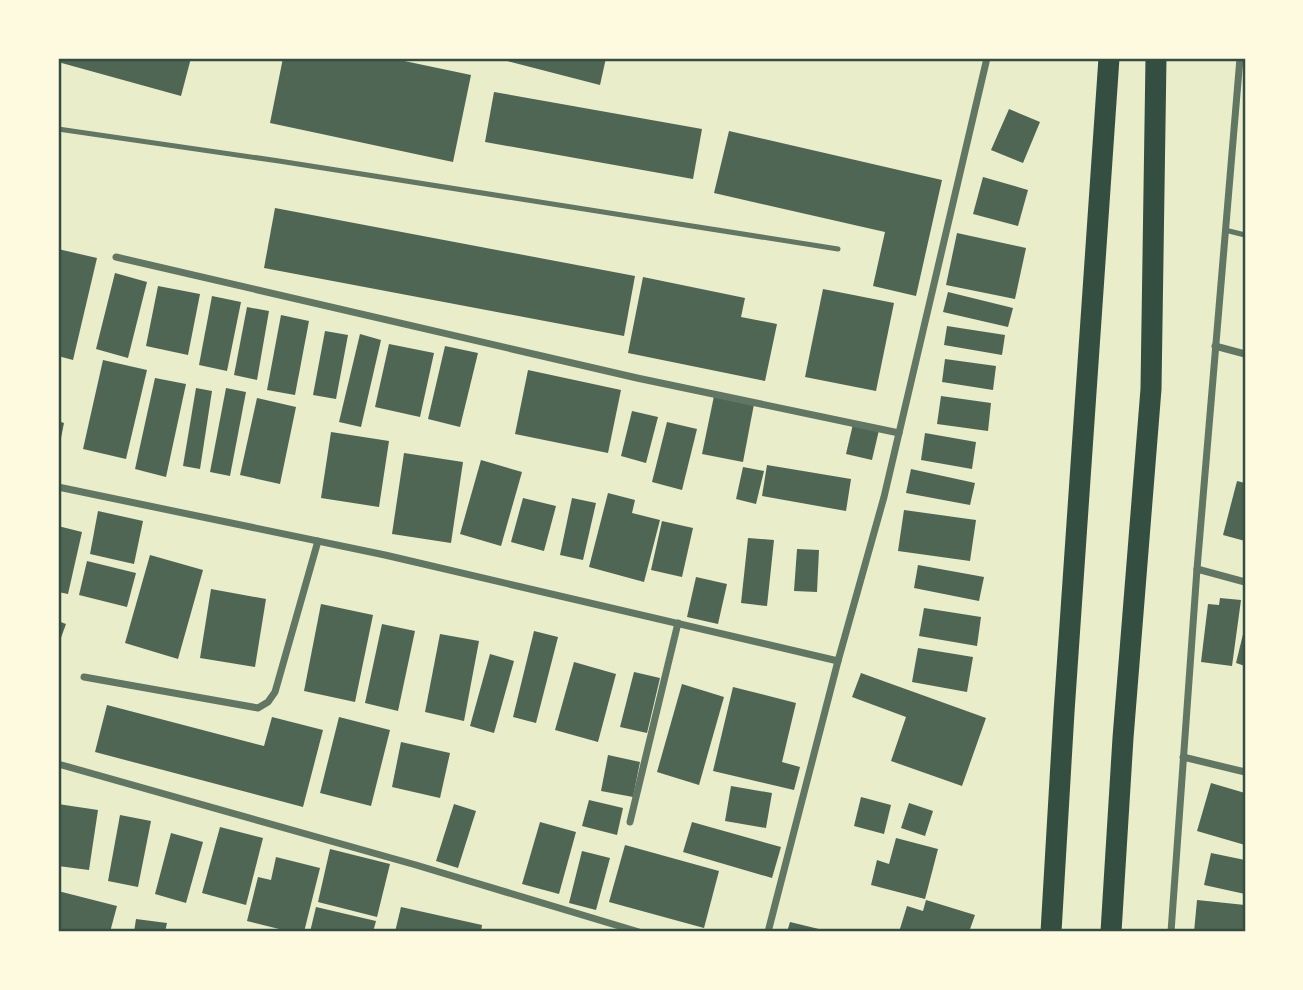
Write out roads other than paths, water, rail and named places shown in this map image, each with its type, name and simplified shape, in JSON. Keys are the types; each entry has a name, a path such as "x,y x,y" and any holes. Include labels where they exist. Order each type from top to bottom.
{"highway":[{"path":"1051,932 1110,58"},
{"path":"1111,932 1123,738 1151,389 1156,58"}],"street":[{"path":"768,932 838,661 884,497 987,58"},
{"path":"1171,932 1197,569 1240,58"},
{"path":"116,257 624,374 899,433"},
{"path":"1215,346 1245,354"},
{"path":"58,487 385,555 838,661"},
{"path":"84,677 258,708 268,702 275,692 318,541"},
{"path":"1197,569 1245,582"},
{"path":"629,822 678,623"},
{"path":"1183,757 1245,772"},
{"path":"58,764 416,864 639,932"}],"lane":[{"path":"58,129 838,249"},
{"path":"1225,230 1245,235"}]}
